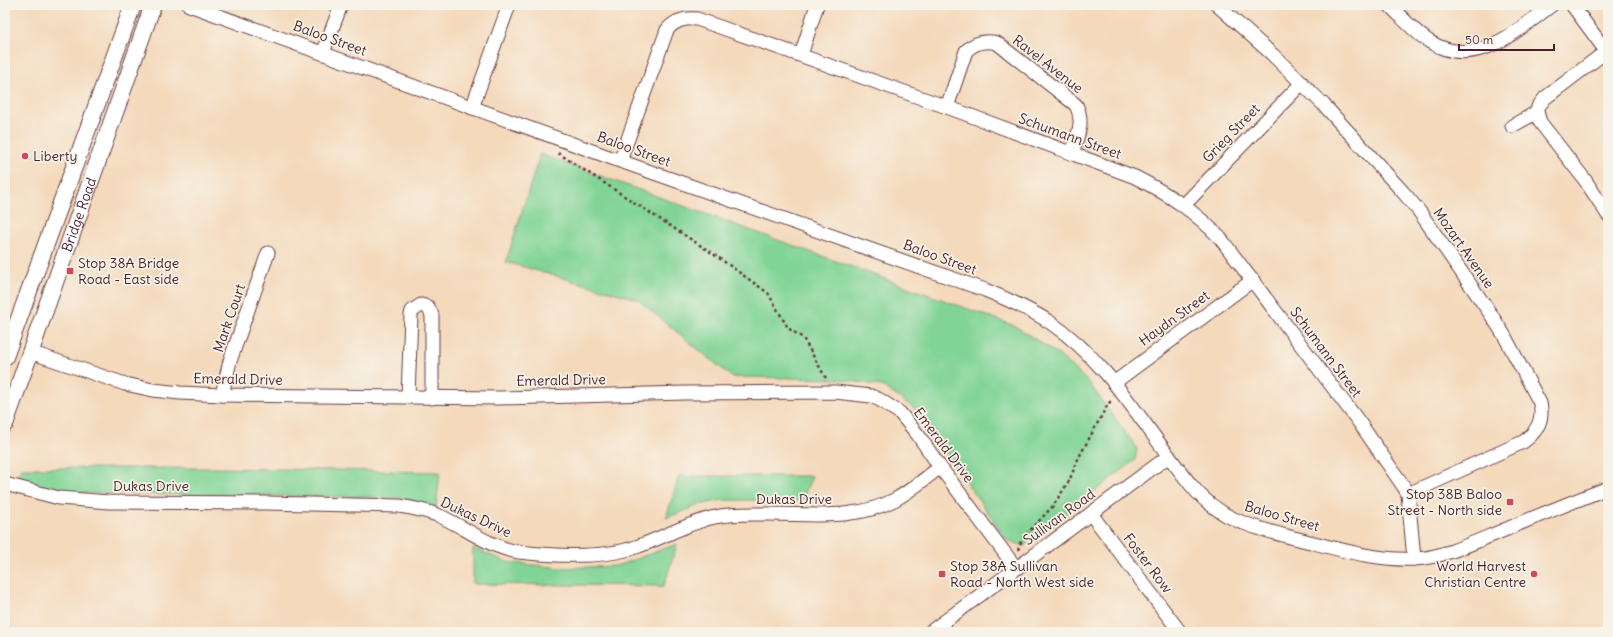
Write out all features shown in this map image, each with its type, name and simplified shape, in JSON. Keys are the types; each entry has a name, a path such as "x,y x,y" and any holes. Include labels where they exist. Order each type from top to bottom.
{"main road":[{"name":"Bridge Road","path":"5,357 134,5"},
{"name":"Bridge Road","path":"5,424 153,5"}],"street":[{"name":"Baloo Street","path":"190,5 472,108 977,287 1007,299 1039,315 1087,352 1118,386 1192,486 1210,505 1226,516 1244,524 1356,553 1392,559 1414,559 1438,555 1472,543 1608,488"},
{"path":"323,53 341,5"},
{"path":"472,108 509,5"},
{"path":"801,55 817,5"},
{"name":"Mozart Avenue","path":"1217,5 1302,83 1371,155 1419,211 1504,335 1540,403 1542,411 1539,424 1535,431 1523,442 1408,494"},
{"path":"1389,5 1428,41 1446,50 1462,52 1479,50 1501,42 1552,5"},
{"path":"1572,5 1607,50 1545,98 1538,107 1537,112 1540,122 1585,180 1608,215"},
{"name":"Schumann Street","path":"620,161 667,30 676,21 690,18 697,19 801,55 1134,177 1184,205 1221,239 1358,422 1398,477 1408,494 1414,559"},
{"name":"Ravel Avenue","path":"946,107 966,51 970,46 983,41 997,43 1076,105 1081,118 1081,126 1072,154"},
{"name":"Grieg Street","path":"1184,205 1302,83"},
{"path":"1512,126 1537,112"},
{"name":"Mark Court","path":"222,395 230,361 268,253"},
{"name":"Haydn Street","path":"1118,386 1253,280"},
{"path":"408,397 411,315 412,311 421,305 428,307 432,315 432,398"},
{"name":"Emerald Drive","path":"30,352 125,384 180,393 432,398 835,392 871,396 895,409 910,424 940,467 1016,568"},
{"name":"Sullivan Road","path":"930,632 1169,456"},
{"name":"Dukas Drive","path":"5,484 59,498 109,502 273,503 399,506 412,508 438,516 492,544 507,550 538,554 586,555 608,553 637,547 702,520 725,515 842,515 864,512 897,498 940,467"},
{"name":"Foster Row","path":"1091,514 1180,632"}],"path":[{"path":"551,136 550,148 712,253 768,293 788,328 803,338 835,392"},
{"path":"1016,568 1018,546 1022,539 1053,506 1069,481 1079,457 1118,386"}],"green space":[{"path":"540,154 1015,326 1059,355 1088,382 1137,448 1135,460 1024,546 1007,540 914,408 882,386 838,379 732,377 637,299 506,262"},
{"path":"21,468 219,468 440,472 436,507 402,498 71,493 47,490 14,482"},
{"path":"679,476 812,476 802,501 723,500 699,505 666,518"},
{"path":"677,544 664,586 473,584 473,548 507,562 560,568 616,566"}],"place":[{"name":"Liberty","path":"25,156"},
{"name":"Stop 38A Bridge Road - East side","path":"70,271"},
{"name":"Stop 38B Baloo Street - North side","path":"1510,502"},
{"name":"Stop 38A Sullivan Road - North West side","path":"942,574"},
{"name":"World Harvest Christian Centre","path":"1534,574"}]}
